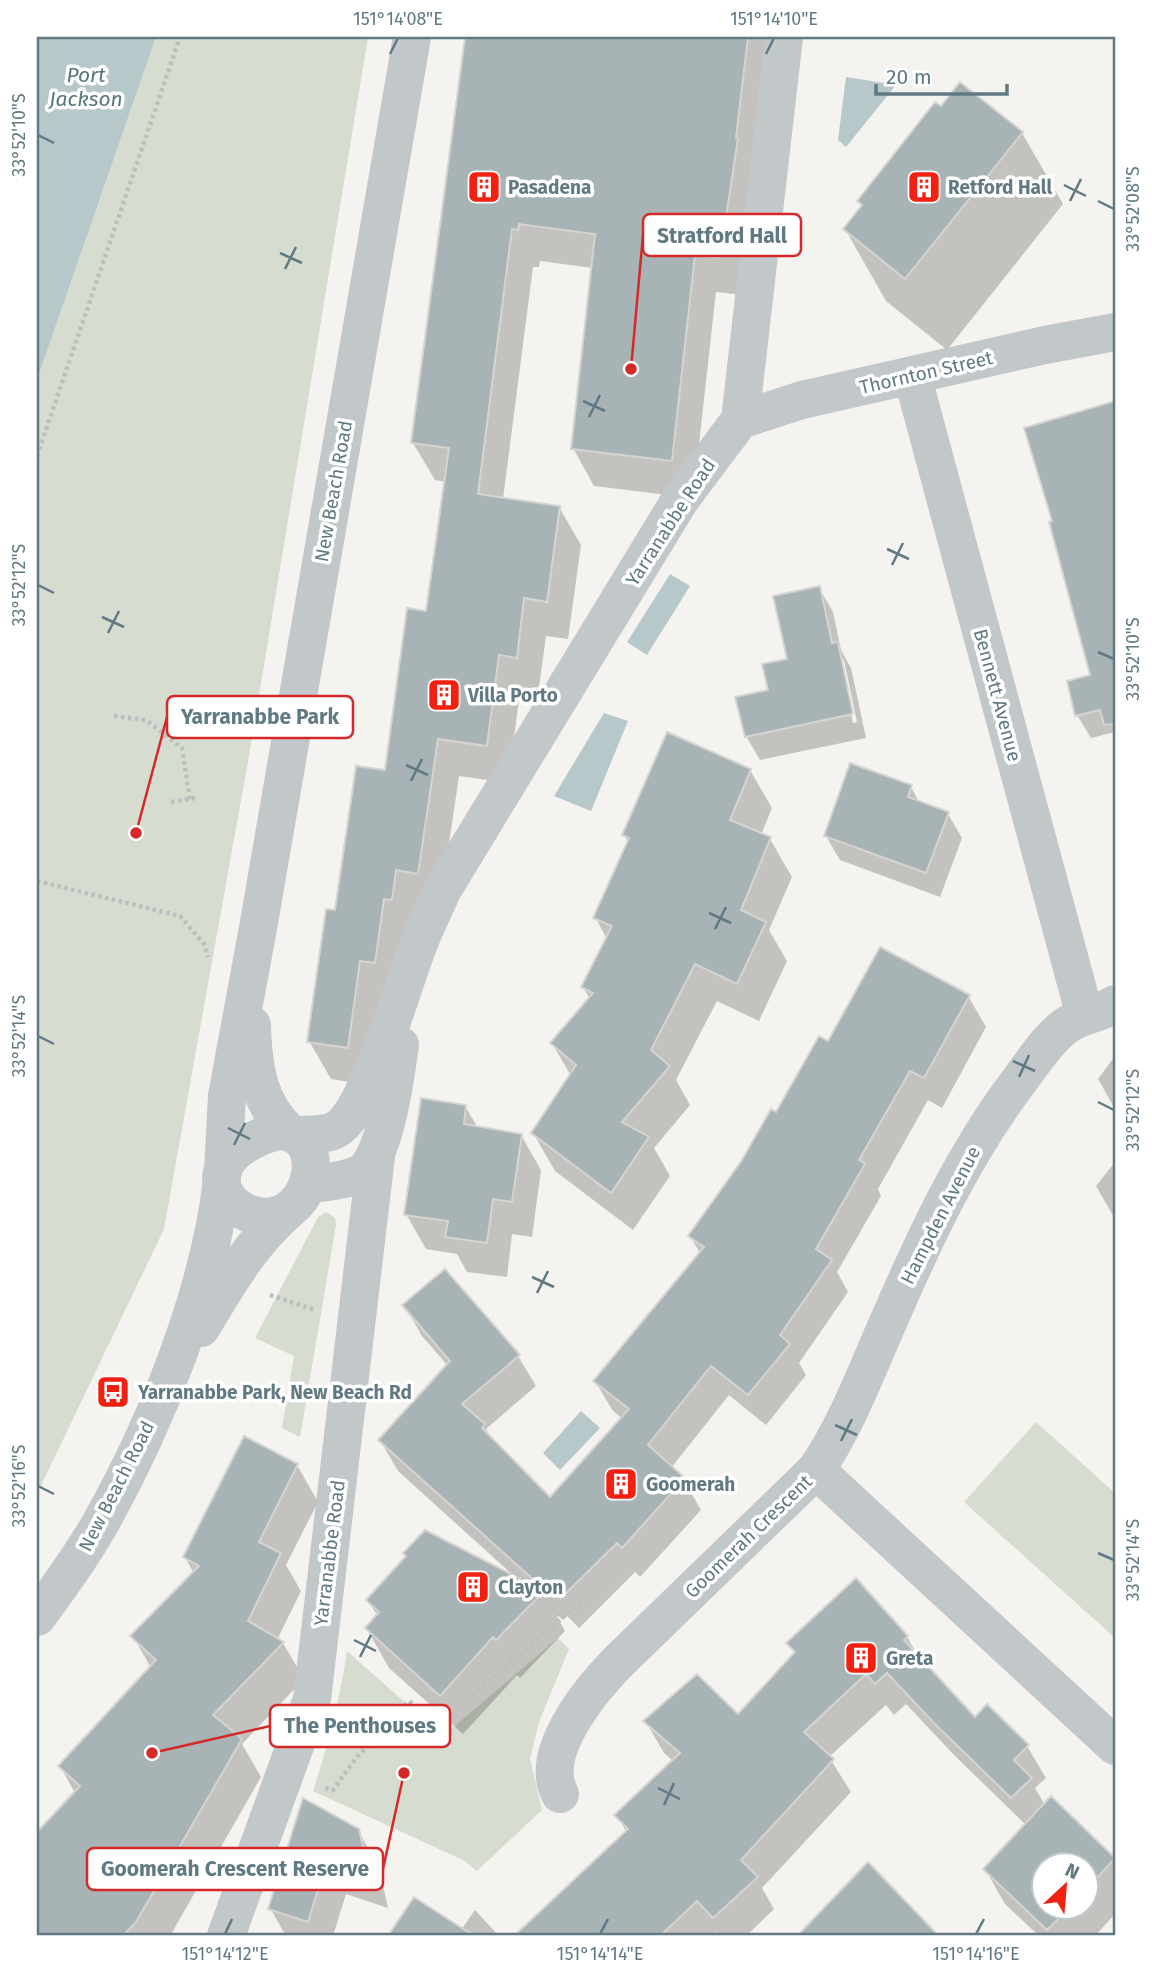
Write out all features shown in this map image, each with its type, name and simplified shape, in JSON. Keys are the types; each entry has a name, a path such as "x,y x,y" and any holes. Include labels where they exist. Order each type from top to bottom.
{"street":[{"name":"New Beach Road","path":"37,1617 74,1565 121,1483 165,1387 195,1307 208,1261 222,1176 227,1096 412,37"},
{"path":"740,420 784,37"},
{"name":"Thornton Street","path":"740,420 802,400 1115,332"},
{"name":"Bennett Avenue","path":"912,375 1100,1010"},
{"name":"Yarranabbe Road","path":"305,1133 338,1129 352,1115 381,1052 413,960 443,889 680,500 740,420"},
{"name":"New Beach Road","path":"254,946 251,1012 255,1067 262,1093 272,1116 305,1133"},
{"name":"Yarranabbe Road","path":"226,1936 312,1699 376,1156 381,1146 398,1060 413,960"},
{"name":"Hampden Avenue","path":"816,1470 836,1439 912,1268 970,1154 999,1108 1045,1047 1068,1023 1100,1010"},
{"path":"269,1133 305,1133 352,1137 376,1156 362,1173 299,1197 272,1217 247,1213 228,1200 222,1188 222,1176 228,1160 248,1143 269,1133"},
{"path":"299,1197 309,1156 302,1140 305,1133"},
{"name":"New Beach Road","path":"165,1387 251,1249 299,1197"},
{"name":"Goomerah Crescent","path":"560,1794 553,1775 556,1754 588,1697 618,1662 816,1470 1115,1746"}],"path":[{"path":"37,456 180,37"},
{"path":"114,716 146,720 182,748 192,798 171,802"},
{"path":"37,881 180,916 204,944 212,968"},
{"path":"275,1297 317,1311"},
{"path":"451,1510 561,1618"},
{"path":"344,1775 409,1701 438,1726 585,1598"}],"shaded area":[{"path":"156,37 368,37 249,756 164,1229 37,1494 37,380"},
{"path":"326,1212 335,1218 336,1225 300,1437 282,1428 294,1356 255,1338 318,1217"},
{"path":"1036,1422 1115,1493 1115,1638 964,1502"},
{"path":"558,1638 569,1649 539,1722 530,1759 542,1810 477,1871 465,1861 313,1791 333,1722 347,1651 443,1736"}],"water":[{"name":"Port Jackson","path":"37,37 156,37 37,380"},
{"path":"846,77 896,85 846,147 838,140"},
{"path":"670,574 690,586 647,655 627,642"},
{"path":"604,713 628,721 591,811 554,796"},
{"path":"581,1411 600,1428 560,1470 543,1453"}],"building":[{"path":"465,37 748,37 738,138 720,258 695,255 672,461 571,449 595,234 519,224 518,230 512,229 478,494 560,506 547,602 524,598 517,658 499,655 487,746 438,739 418,874 396,870 392,900 384,899 375,963 360,961 348,1048 307,1042 326,909 335,910 356,766 385,770 407,608 426,611 449,448 411,443"},
{"name":"Retford Hall","path":"960,82 1023,132 905,279 843,229 862,205 857,201 935,102 941,106"},
{"path":"1115,401 1115,724 1104,725 1100,710 1075,716 1067,681 1090,675 1049,522 1052,521 1024,428"},
{"path":"820,586 832,643 838,642 853,714 745,737 735,697 768,690 762,664 787,659 773,596"},
{"path":"667,732 751,769 730,820 771,837 741,910 766,922 737,984 695,964 651,1050 670,1066 622,1122 649,1137 611,1193 531,1133 576,1065 550,1043 593,993 581,987 612,926 593,918 629,838 622,835"},
{"path":"850,763 912,785 908,797 949,812 926,873 824,836"},
{"path":"880,947 970,995 924,1078 910,1071 859,1160 865,1164 816,1249 832,1260 780,1335 790,1344 748,1395 711,1366 648,1445 685,1478 622,1548 617,1543 561,1598 549,1586 545,1590 378,1440 450,1361 402,1305 445,1269 520,1355 462,1404 485,1424 482,1428 550,1497 629,1409 593,1381 704,1247 688,1236 742,1160 771,1109 776,1112 819,1036 828,1041"},
{"path":"421,1098 466,1105 464,1124 522,1134 512,1202 493,1199 487,1243 445,1237 448,1221 404,1215"},
{"path":"244,1436 298,1464 259,1542 281,1553 248,1621 284,1642 213,1715 242,1739 136,1922 123,1936 37,1936 37,1832 80,1786 58,1766 156,1660 130,1636 199,1566 183,1557"},
{"path":"425,1530 544,1591 496,1640 493,1637 440,1696 365,1628 379,1612 366,1600 406,1556 403,1553"},
{"path":"856,1578 908,1636 904,1640 975,1717 987,1704 1029,1745 1014,1760 1032,1778 1011,1798 887,1673 875,1684 866,1674 804,1732 834,1759 741,1860 758,1877 713,1918 697,1901 660,1936 514,1936 628,1829 614,1815 680,1753 643,1721 697,1674 738,1714 795,1652 786,1643"},
{"path":"1051,1796 1115,1858 1100,1875 1100,1850 1030,1850 1030,1914 983,1869"},
{"path":"303,1798 359,1829 369,1874 327,1860 308,1922 268,1909"},
{"path":"868,1862 939,1936 797,1936"},
{"path":"414,1897 474,1936 388,1936"},
{"path":"1037,1920 1057,1920 1047,1930"}],"place":[{"name":"Pasadena","path":"484,187"},
{"name":"Retford Hall","path":"924,187"},
{"name":"Stratford Hall","path":"631,369"},
{"name":"Villa Porto","path":"444,695"},
{"name":"Yarranabbe Park","path":"136,833"},
{"name":"Yarranabbe Park, New Beach Rd","path":"113,1392"},
{"name":"Goomerah","path":"621,1484"},
{"name":"Clayton","path":"473,1587"},
{"name":"Greta","path":"861,1658"},
{"name":"The Penthouses","path":"152,1753"},
{"name":"Goomerah Crescent Reserve","path":"404,1773"}]}
